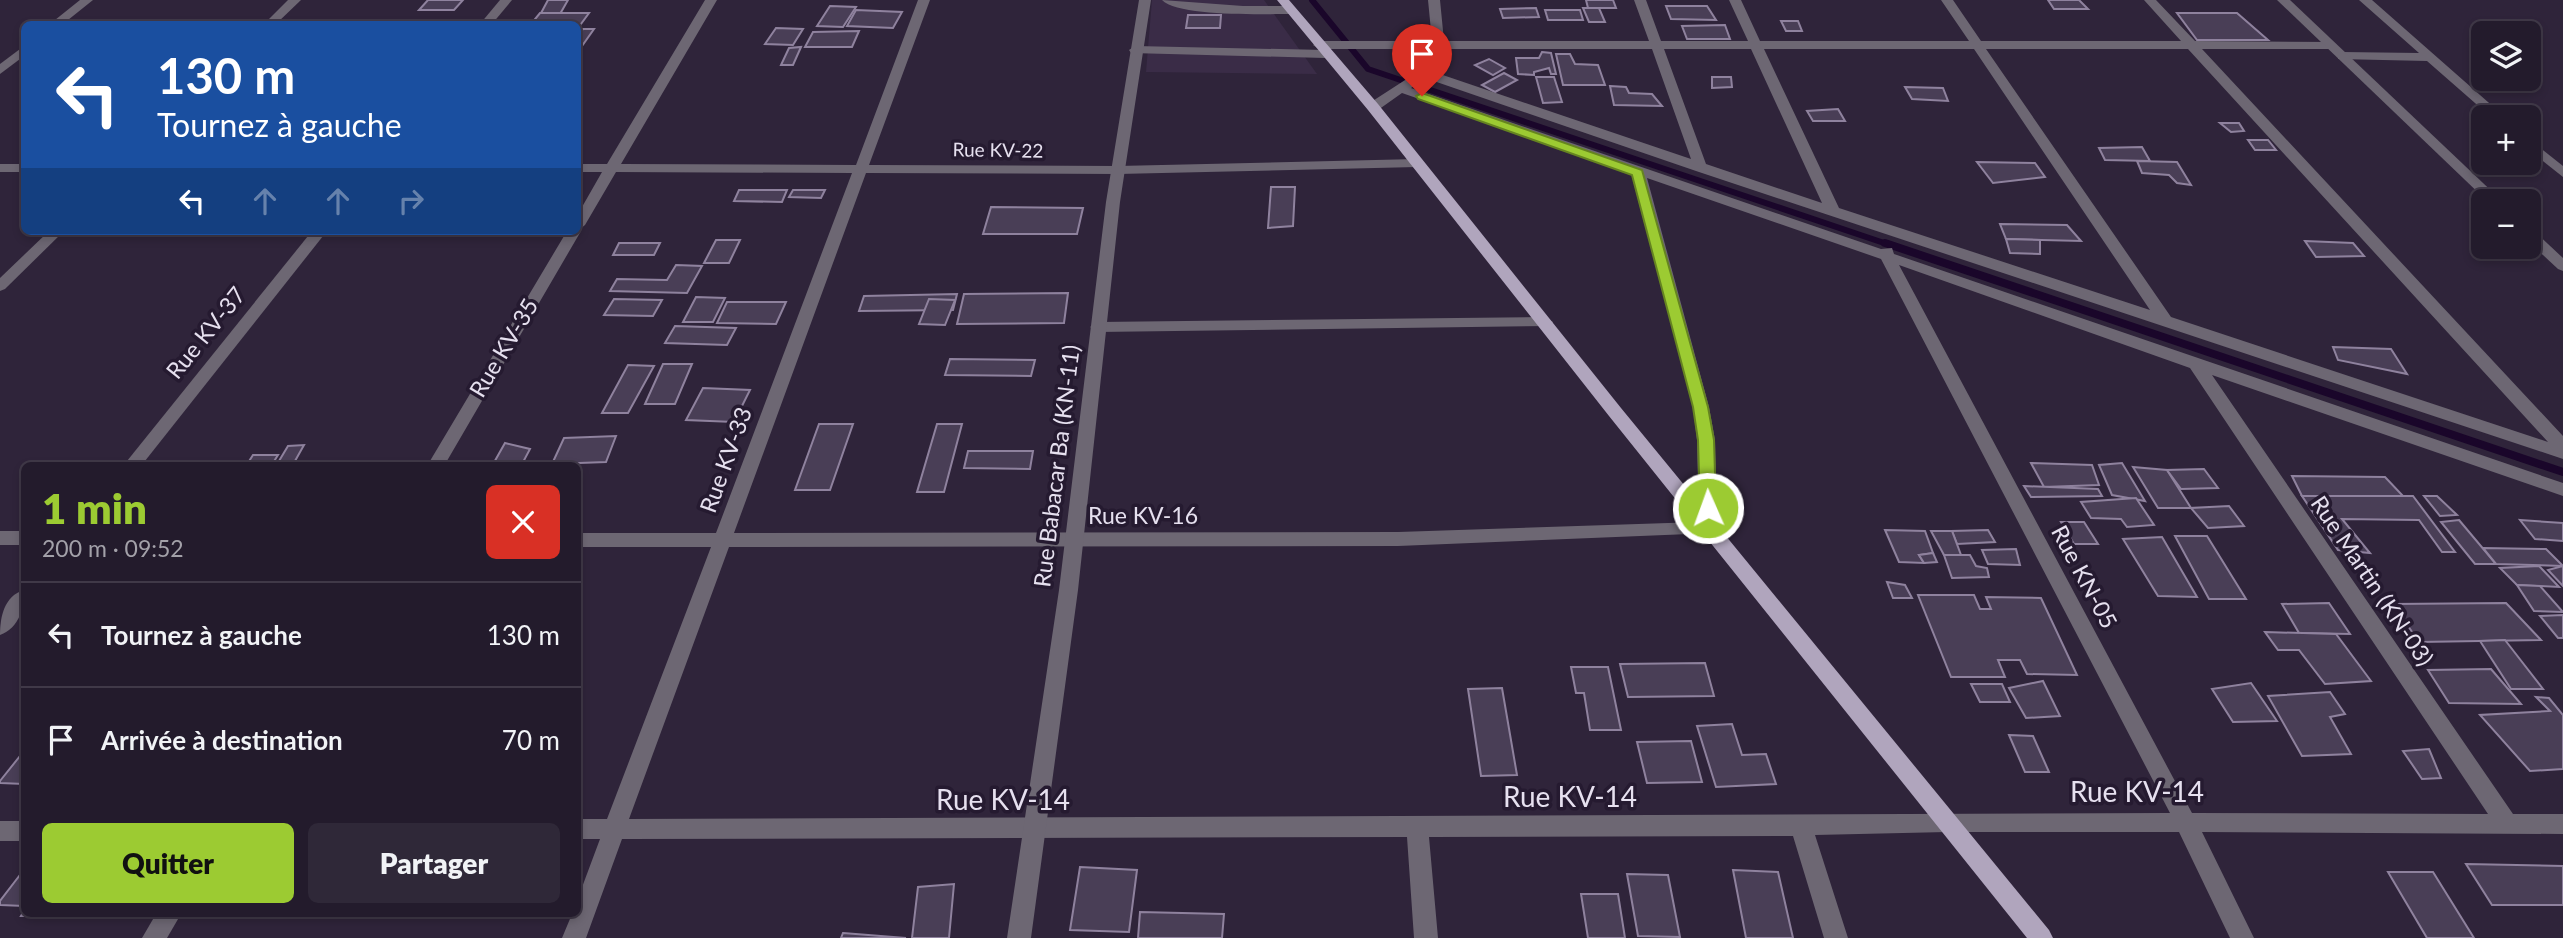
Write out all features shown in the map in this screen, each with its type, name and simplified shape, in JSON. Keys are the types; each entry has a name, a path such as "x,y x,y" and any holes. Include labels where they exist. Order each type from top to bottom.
{"main road":[{"path":"1287,5 1326,48 1708,528 2041,938"}],"street":[{"path":"60,21 87,0"},
{"path":"273,21 295,0"},
{"path":"488,21 506,0"},
{"path":"581,220 711,0"},
{"name":"Rue KV-33","path":"574,938 924,0"},
{"name":"Rue Babacar Ba (KN-11)","path":"1019,938 1074,541 1118,170 1145,0"},
{"path":"1168,0 1175,5 1222,4 1243,10 1287,5"},
{"path":"1373,107 1421,75 1440,47 1434,0"},
{"path":"1640,0 1701,168"},
{"path":"1735,0 1833,212"},
{"path":"1947,0 2166,322"},
{"path":"2150,0 2563,447"},
{"path":"2283,0 2482,189"},
{"path":"2365,0 2486,105"},
{"path":"1135,50 1326,48 1359,44 1440,47 2330,45"},
{"path":"0,70 21,52"},
{"path":"2342,56 2431,57"},
{"path":"1421,75 1833,212 1891,245 1970,271 2197,366 2563,490"},
{"path":"1405,87 1638,172 1891,245 1970,271 2166,322 2563,453"},
{"path":"2541,154 2563,173"},
{"name":"Rue KV-22","path":"581,168 1118,170 1417,163"},
{"path":"0,168 21,168"},
{"path":"1638,172 1700,407 1706,440 1708,528"},
{"path":"0,286 53,235"},
{"name":"Rue KV-37","path":"134,462 317,235"},
{"name":"Rue KV-35","path":"437,462 572,235"},
{"name":"Rue KN-05","path":"1891,245 2242,938"},
{"path":"2541,245 2563,266"},
{"path":"1098,327 1545,322"},
{"name":"Rue Martin (KN-03)","path":"2197,366 2507,824"},
{"name":"Rue KV-16","path":"581,540 1398,539 1708,528"},
{"path":"0,538 21,538"},
{"path":"0,627 21,601"},
{"name":"Rue KV-14","path":"581,830 1801,826 2185,821 2563,824"},
{"path":"1801,826 1836,938"},
{"path":"1417,827 1426,938"},
{"path":"0,831 21,831"},
{"path":"154,938 167,917"}],"shaded area":[{"path":"1152,0 1264,0 1317,74 1146,72"}],"building":[{"path":"428,0 463,0 454,10 419,10"},
{"path":"548,0 568,0 560,14 540,15"},
{"path":"1586,0 1613,0 1616,8 1588,8"},
{"path":"2048,0 2079,0 2088,9 2054,9"},
{"path":"830,6 856,7 843,27 817,26"},
{"path":"1666,6 1707,6 1716,20 1671,19"},
{"path":"1536,8 1539,17 1503,18 1500,9"},
{"path":"1583,8 1599,8 1605,22 1589,22"},
{"path":"856,10 902,12 893,28 847,26"},
{"path":"1545,10 1580,10 1583,20 1548,20"},
{"path":"540,13 589,13 581,24 581,21 533,21"},
{"path":"2177,13 2237,13 2268,40 2197,40"},
{"path":"1188,15 1221,15 1220,28 1186,28"},
{"path":"1781,21 1798,21 1802,31 1786,31"},
{"path":"1725,25 1730,39 1687,39 1682,26"},
{"path":"776,28 803,29 793,45 765,44"},
{"path":"583,29 594,29 582,46 581,46"},
{"path":"859,31 852,47 805,47 813,32"},
{"path":"801,47 793,65 781,65 789,48"},
{"path":"1542,52 1551,53 1556,74 1551,74 1549,68 1534,72 1534,75 1518,74 1516,58 1539,58"},
{"path":"1556,54 1570,54 1575,64 1598,65 1605,85 1563,85"},
{"path":"1489,59 1505,68 1493,75 1475,65"},
{"path":"1504,73 1517,80 1495,92 1482,85"},
{"path":"1536,77 1554,77 1562,102 1543,103"},
{"path":"1712,77 1731,77 1732,87 1712,88"},
{"path":"1610,86 1626,87 1629,93 1652,94 1662,106 1614,105"},
{"path":"1905,87 1943,88 1948,101 1912,99"},
{"path":"1838,109 1845,121 1813,121 1807,111"},
{"path":"2220,123 2239,123 2244,131 2231,132"},
{"path":"2248,140 2268,140 2276,150 2255,150"},
{"path":"2142,147 2150,161 2105,160 2099,148"},
{"path":"2137,161 2177,162 2191,185 2177,183 2169,175 2142,173"},
{"path":"1977,162 2035,163 2045,177 1993,183"},
{"path":"1271,187 1295,187 1293,226 1268,228"},
{"path":"739,190 787,190 782,202 734,201"},
{"path":"793,190 825,190 821,198 789,197"},
{"path":"991,207 1083,208 1077,234 983,234"},
{"path":"2000,224 2067,225 2081,241 2006,239"},
{"path":"2006,239 2040,240 2040,254 2010,253"},
{"path":"716,240 740,240 729,263 704,263"},
{"path":"2305,241 2353,243 2364,256 2316,257"},
{"path":"619,243 660,243 654,255 613,255"},
{"path":"676,265 702,266 687,293 610,291 617,279 667,280"},
{"path":"1068,293 1064,323 957,324 964,294"},
{"path":"957,294 953,310 859,311 864,296"},
{"path":"696,297 725,298 713,322 683,322"},
{"path":"614,299 662,300 653,316 604,315"},
{"path":"929,299 955,300 945,325 919,324"},
{"path":"727,302 786,302 776,324 717,323"},
{"path":"675,326 736,328 727,345 665,343"},
{"path":"2333,347 2391,349 2407,374 2338,360"},
{"path":"950,359 1035,360 1031,376 945,375"},
{"path":"663,364 692,364 675,404 645,404"},
{"path":"628,365 654,366 628,413 602,413"},
{"path":"703,388 750,390 734,422 686,420"},
{"path":"819,424 853,424 830,490 795,490"},
{"path":"937,424 962,424 944,492 917,492"},
{"path":"616,436 606,462 553,462 564,438"},
{"path":"505,443 530,449 523,462 494,462"},
{"path":"304,445 295,461 279,461 288,446"},
{"path":"968,451 1033,451 1030,469 964,468"},
{"path":"253,455 278,455 274,462 249,462"},
{"path":"2031,463 2092,465 2099,485 2044,487"},
{"path":"2122,463 2145,501 2112,495 2099,465"},
{"path":"2133,467 2167,470 2191,508 2158,508"},
{"path":"2204,469 2218,488 2181,489 2167,470"},
{"path":"2292,476 2385,477 2403,496 2302,496"},
{"path":"2024,486 2098,489 2102,496 2031,497"},
{"path":"2302,496 2413,496 2455,552 2442,552 2419,520 2342,519 2370,553 2338,550"},
{"path":"2424,496 2437,496 2457,515 2440,516"},
{"path":"2136,498 2154,525 2127,527 2121,519 2091,518 2081,502"},
{"path":"2229,506 2244,526 2208,528 2191,508"},
{"path":"2459,520 2496,564 2475,564 2441,522"},
{"path":"2520,520 2563,523 2563,541 2535,539"},
{"path":"2061,522 2084,522 2098,544 2074,544"},
{"path":"1885,530 1925,531 1933,553 1919,555 1924,563 1899,562"},
{"path":"1988,530 1995,542 1957,544 1952,531"},
{"path":"1931,531 1952,531 1961,555 1944,555"},
{"path":"2175,536 2207,536 2246,599 2209,599"},
{"path":"2162,537 2197,597 2158,596 2123,539"},
{"path":"2483,548 2546,549 2563,566 2496,564"},
{"path":"2016,549 2020,565 1988,564 1982,550"},
{"path":"1933,553 1937,562 1924,563 1919,555"},
{"path":"1944,555 1970,555 1976,566 1987,568 1989,577 1952,578"},
{"path":"2539,566 2559,587 2517,585 2500,568"},
{"path":"2563,566 2563,586 2548,570"},
{"path":"1887,582 1905,585 1912,598 1893,598"},
{"path":"2517,585 2540,586 2563,612 2534,611"},
{"path":"1918,595 1974,595 1980,609 1991,609 1986,597 2041,598 2077,675 2027,674 2020,660 1998,660 2005,677 1951,677"},
{"path":"2329,603 2350,634 2299,633 2282,604"},
{"path":"2506,603 2541,640 2419,642 2393,604"},
{"path":"2563,615 2563,638 2558,638 2540,616"},
{"path":"2265,632 2336,634 2371,681 2325,684 2299,650 2278,650"},
{"path":"2505,640 2543,689 2511,689 2480,641"},
{"path":"1705,663 1714,696 1628,697 1620,664"},
{"path":"1571,667 1608,667 1621,730 1590,730 1584,693 1576,693"},
{"path":"2491,669 2521,704 2449,703 2428,670"},
{"path":"2043,681 2060,716 2026,718 2009,688"},
{"path":"2251,683 2277,721 2233,722 2212,689"},
{"path":"1971,684 2002,684 2010,702 1980,702"},
{"path":"1502,688 1517,775 1481,776 1468,689"},
{"path":"2330,692 2345,714 2330,717 2351,754 2302,756 2268,696"},
{"path":"2536,697 2549,698 2563,715 2563,769 2530,771 2480,715 2550,711"},
{"path":"1732,724 1742,755 1766,754 1776,784 1716,787 1697,726"},
{"path":"2009,735 2033,736 2049,772 2025,772"},
{"path":"1691,741 1702,782 1647,783 1637,742"},
{"path":"2429,749 2441,778 2422,779 2403,751"},
{"path":"21,755 21,784 0,781"},
{"path":"2466,864 2563,866 2563,905 2492,905"},
{"path":"1080,867 1137,870 1129,932 1070,930"},
{"path":"1733,870 1778,872 1793,938 1746,938"},
{"path":"2388,872 2433,872 2474,938 2427,938"},
{"path":"21,874 21,906 0,905 0,901"},
{"path":"1627,874 1668,875 1680,937 1638,936"},
{"path":"954,884 949,938 912,938 918,887"},
{"path":"1581,894 1618,894 1625,938 1588,938"},
{"path":"1140,912 1224,914 1222,938 1138,938"},
{"path":"843,933 906,938 841,938"}],"waterway":[{"path":"1312,0 1368,69 1890,245"},
{"path":"1885,243 2563,472"}],"route":[{"path":"1422,96 1638,172 1700,407 1706,440 1708,508"}]}
